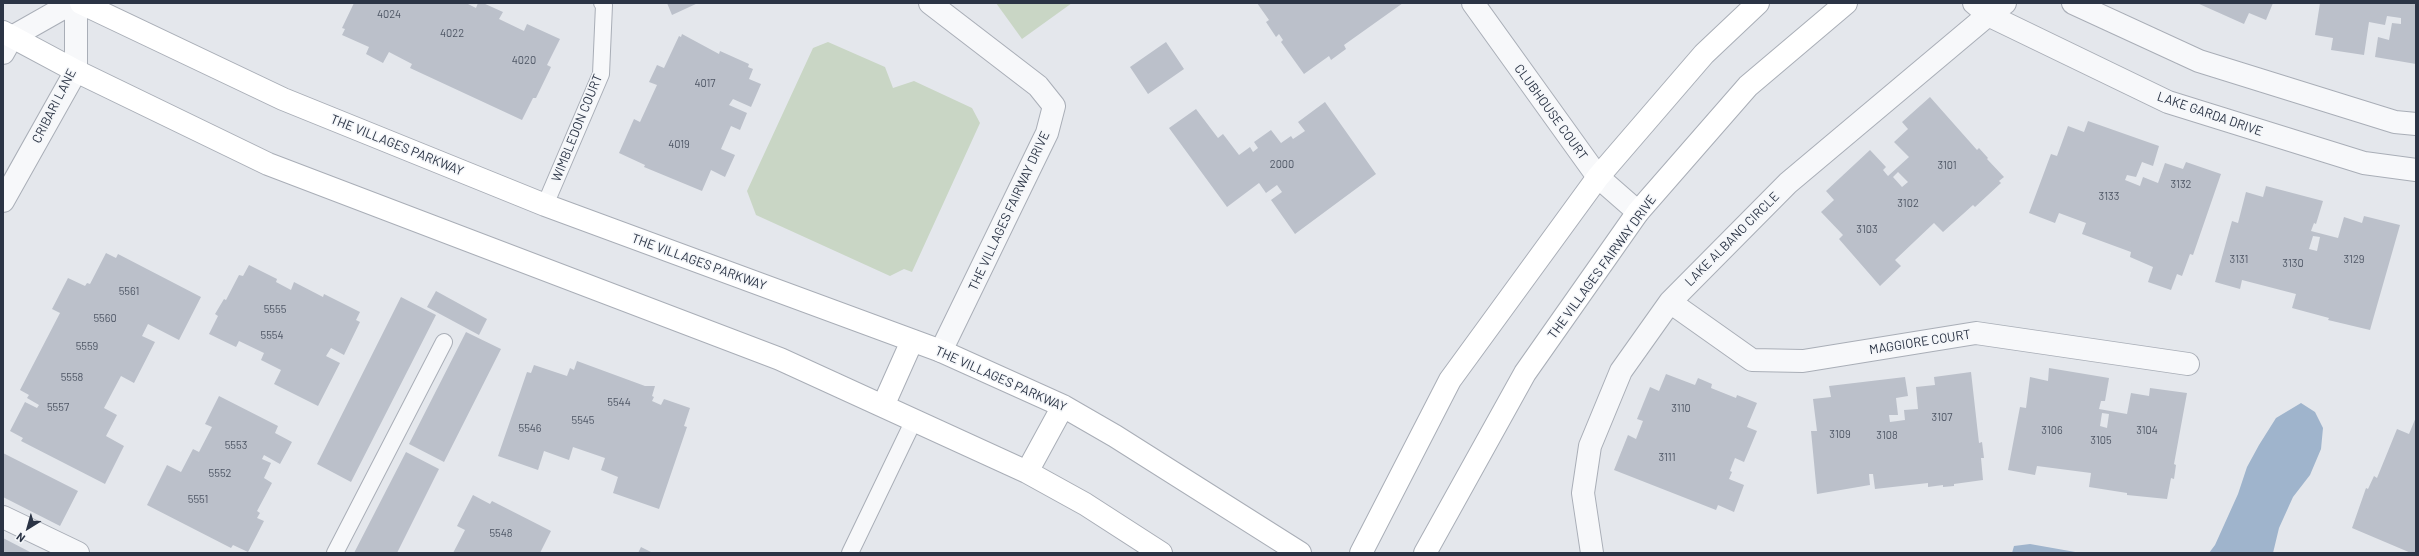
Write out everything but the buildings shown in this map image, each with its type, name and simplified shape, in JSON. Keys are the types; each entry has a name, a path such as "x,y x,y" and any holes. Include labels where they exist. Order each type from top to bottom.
{"street":[{"path":"6,41 72,3"},
{"name":"CRIBARI LANE","path":"3,201 76,71 76,3"},
{"name":"THE VILLAGES PARKWAY","path":"80,3 282,99 545,205 941,351 1063,406 1115,436 1300,553"},
{"name":"THE VILLAGES FAIRWAY DRIVE","path":"930,3 1038,86 1054,106 1047,133 941,351"},
{"name":"CLUBHOUSE COURT","path":"1473,3 1598,177 1638,212"},
{"path":"1361,553 1450,380 1598,177 1704,54 1758,3"},
{"name":"THE VILLAGES FAIRWAY DRIVE","path":"1425,553 1525,373 1638,212 1748,86 1846,3"},
{"path":"2074,3 2199,61 2395,122 2416,124"},
{"name":"LAKE GARDA DRIVE","path":"1989,7 2168,102 2364,163 2416,170"},
{"name":"LAKE ALBANO CIRCLE","path":"1592,553 1583,493 1590,446 1621,371 1670,302 1788,183 1989,7"},
{"path":"6,41 76,71 268,164 780,359 1027,472 1085,504 1160,553"},
{"name":"MAGGIORE COURT","path":"1670,302 1752,360 1803,361 1976,333 2188,364"},
{"path":"882,406 912,340"},
{"path":"1027,472 1063,406"},
{"path":"3,517 78,553"}],"lane":[{"name":"WIMBLEDON COURT","path":"545,205 601,74 604,6 602,3"},
{"path":"335,553 444,342"},
{"path":"850,553 914,420"}],"green space":[{"path":"996,3 1072,3 1022,39"},
{"path":"828,42 885,67 893,88 914,81 972,108 980,123 912,272 904,269 890,276 756,215 747,191 813,48"}],"water":[{"path":"2301,403 2315,412 2323,428 2321,449 2310,475 2293,497 2279,528 2273,553 2209,553 2215,545 2238,494 2247,467 2259,445 2276,418"},
{"path":"2030,544 2081,553 2012,553 2014,546"}]}
